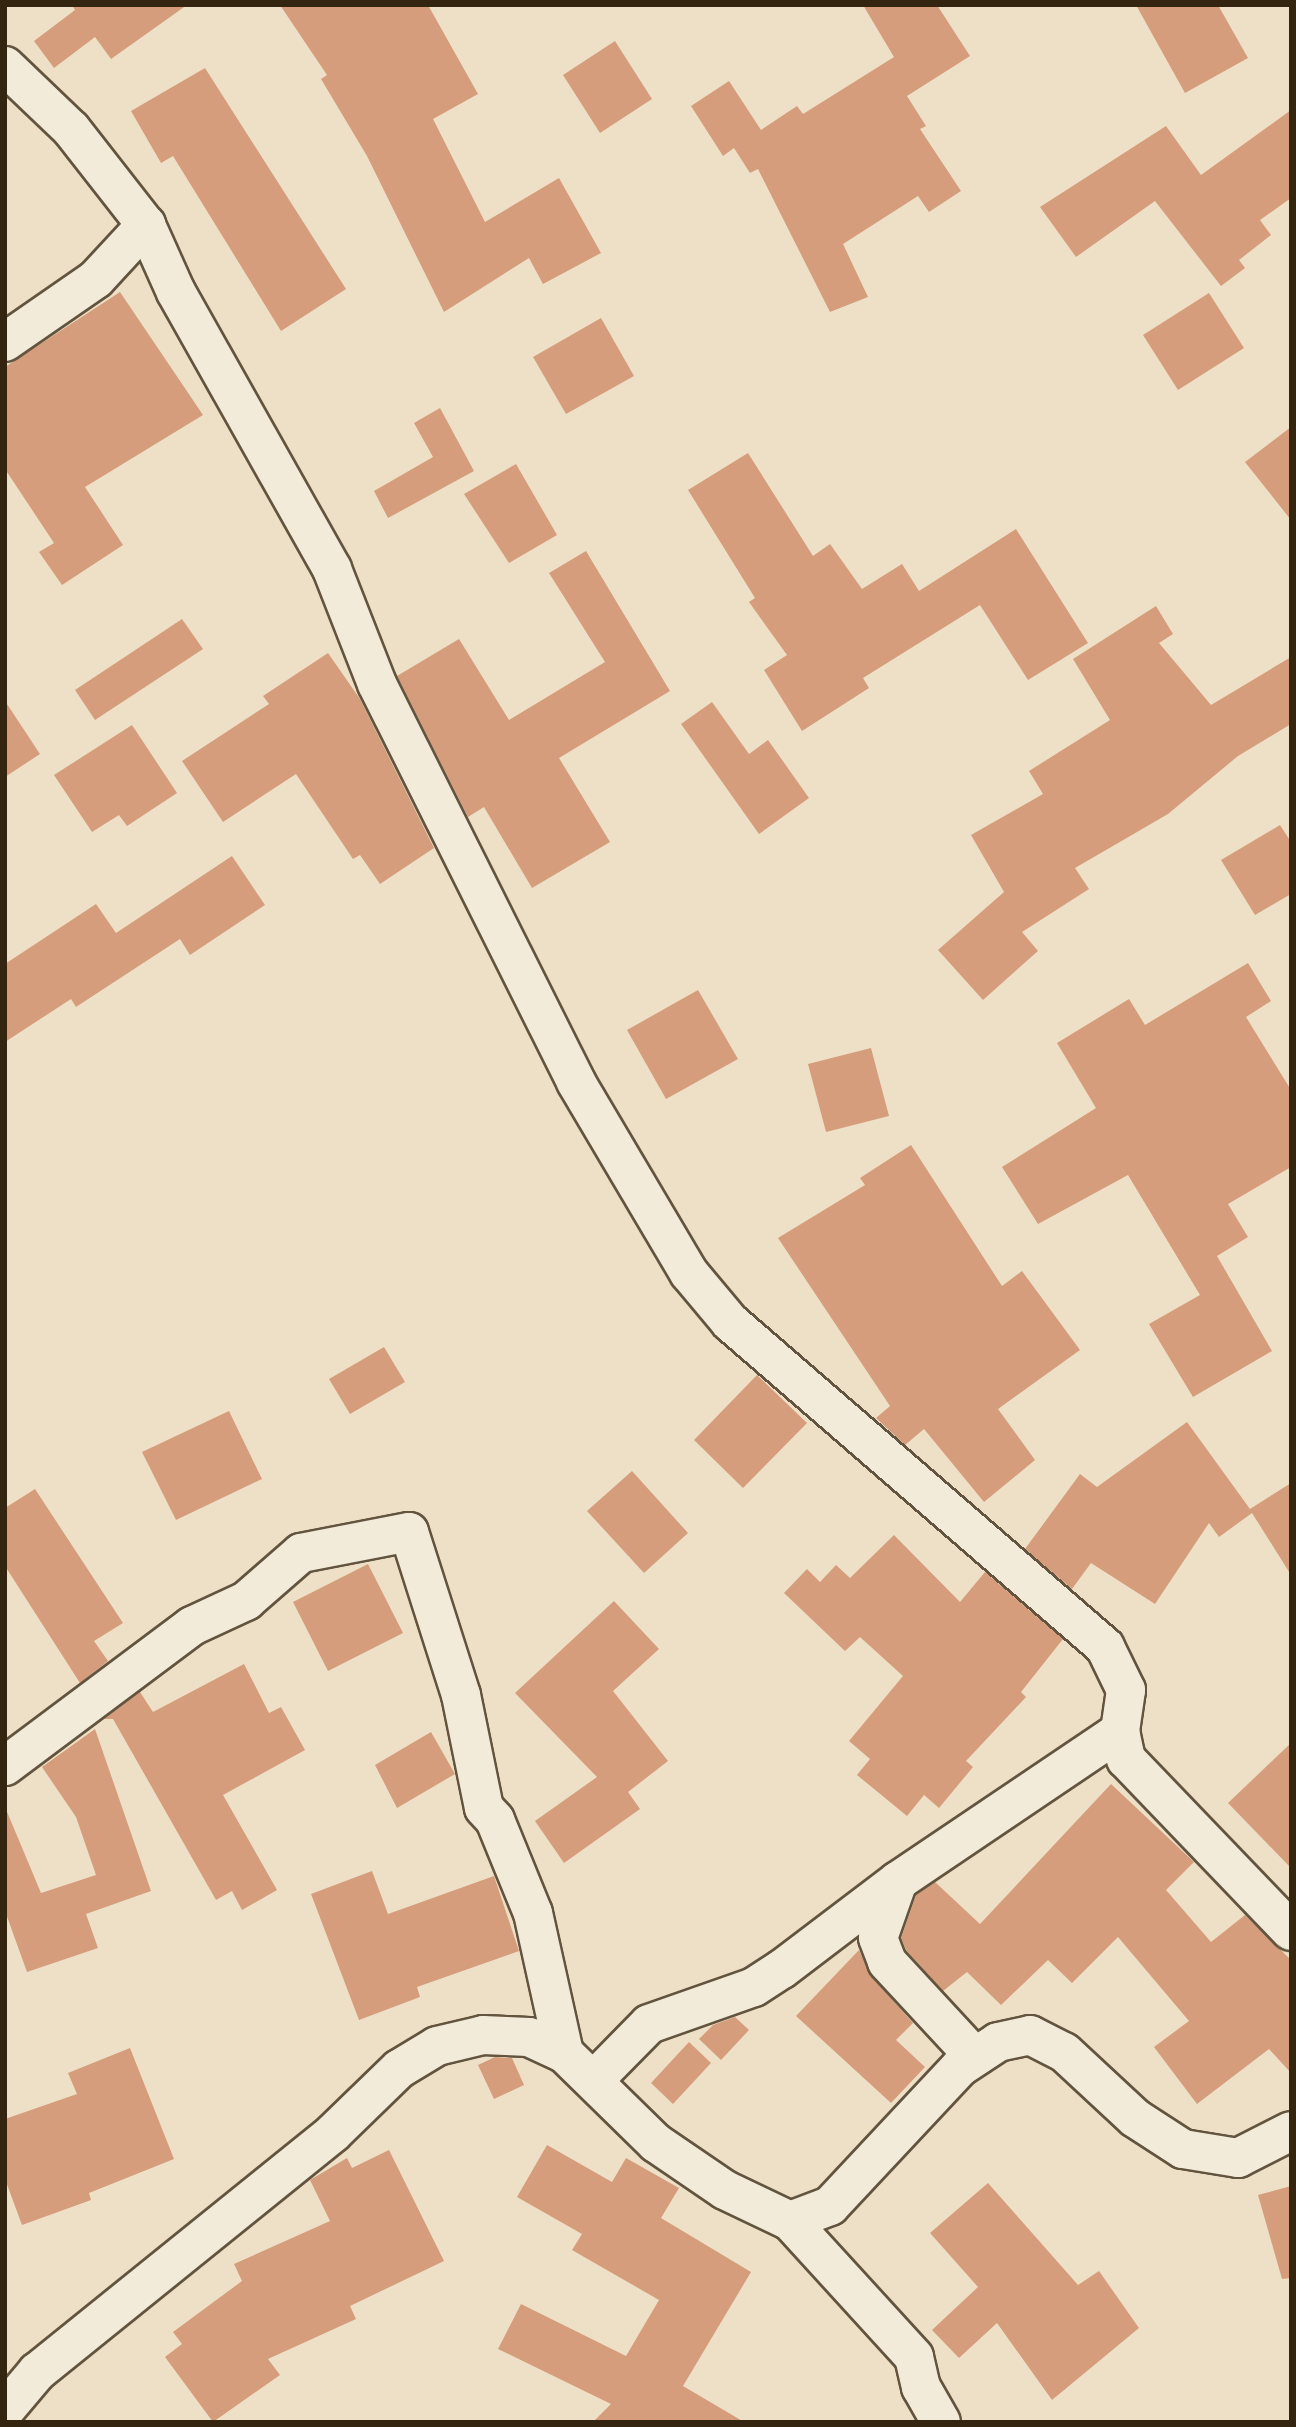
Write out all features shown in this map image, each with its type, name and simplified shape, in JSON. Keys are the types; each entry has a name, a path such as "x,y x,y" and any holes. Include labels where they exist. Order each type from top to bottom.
{"street":[{"path":"5,66 71,129 146,225 176,292 332,569 377,684 576,1082 661,1231 730,1322 1105,1647 1126,1690 1120,1731 1126,1759 1148,1785 1291,1931"},
{"path":"5,342 96,279 146,225"},
{"path":"5,1766 192,1626 246,1601 301,1553 409,1532 461,1695 484,1808 495,1820 533,1913 564,2053"},
{"path":"594,2080 649,2024 754,1987 898,1881 1120,1731"},
{"path":"898,1881 878,1938 887,1962 975,2057"},
{"path":"5,2410 37,2372 333,2133 399,2069 437,2046 483,2035 528,2037 564,2053 656,2143 725,2190 790,2221 914,2357 921,2387 940,2422"},
{"path":"790,2221 830,2206 975,2057 998,2042 1030,2035 1064,2052 1135,2118 1183,2150 1214,2158 1255,2152 1291,2131"}],"building":[{"path":"72,5 187,5 111,59 95,37 54,68 34,41 75,10"},
{"path":"280,5 428,5 478,94 433,119 485,222 559,178 601,253 543,284 529,258 444,312 367,156 321,79 327,75"},
{"path":"863,5 937,5 970,56 907,96 926,126 920,129 961,191 929,212 918,196 843,244 868,297 830,312 758,169 750,173 734,148 723,156 691,106 729,81 761,130 797,106 803,114 894,57"},
{"path":"1136,5 1218,5 1248,58 1185,93"},
{"path":"615,41 652,99 600,133 563,75"},
{"path":"205,68 346,289 281,331 173,156 161,163 131,111"},
{"path":"1291,110 1291,198 1260,220 1271,235 1239,260 1245,268 1221,286 1155,201 1076,257 1040,207 1166,126 1201,175"},
{"path":"120,292 203,415 85,487 123,545 62,585 39,552 54,543 5,469 5,367"},
{"path":"1209,293 1244,348 1178,390 1143,335"},
{"path":"601,318 634,376 566,414 533,357"},
{"path":"440,408 474,471 388,518 374,491 433,457 414,423"},
{"path":"1291,427 1291,520 1245,462"},
{"path":"748,453 813,556 830,544 862,589 902,564 919,591 1016,529 1088,643 1028,680 980,605 863,678 869,688 802,731 764,670 787,655 749,602 755,598 688,490"},
{"path":"516,464 557,535 509,563 464,494"},
{"path":"586,551 670,691 559,758 610,842 532,888 484,807 468,817 397,676 459,639 509,720 605,662 549,573"},
{"path":"1156,606 1173,634 1159,643 1211,705 1291,657 1291,724 1238,756 1168,814 1075,868 1089,889 1022,932 1038,951 983,1000 938,950 1004,892 971,835 1043,794 1029,771 1110,720 1073,659"},
{"path":"182,619 203,649 95,720 75,690"},
{"path":"328,653 360,699 434,848 380,884 360,855 353,859 296,774 223,822 182,761 269,704 263,696"},
{"path":"5,701 40,754 5,777"},
{"path":"712,702 749,754 768,740 809,798 759,834 681,724"},
{"path":"132,725 177,793 127,826 119,815 92,832 54,775"},
{"path":"1280,825 1291,842 1291,894 1255,915 1221,860"},
{"path":"232,856 265,905 190,955 180,939 76,1007 71,999 5,1042 5,964 96,904 116,933"},
{"path":"1248,963 1271,1001 1246,1017 1291,1090 1291,1167 1228,1204 1248,1237 1217,1256 1272,1351 1193,1397 1149,1324 1200,1295 1128,1175 1038,1224 1002,1167 1096,1108 1057,1043 1129,999 1145,1025"},
{"path":"698,990 738,1059 666,1099 627,1030"},
{"path":"871,1048 889,1116 826,1132 808,1064"},
{"path":"911,1145 1002,1286 1022,1271 1080,1350 998,1409 1035,1460 984,1502 924,1429 905,1445 876,1418 890,1406 778,1238 865,1185 860,1178"},
{"path":"384,1347 405,1382 350,1414 329,1379"},
{"path":"757,1375 807,1423 743,1488 694,1440"},
{"path":"229,1411 262,1479 176,1520 142,1452"},
{"path":"1187,1422 1250,1509 1291,1483 1291,1575 1252,1513 1219,1537 1209,1523 1155,1604 1091,1563 1072,1589 1025,1549 1080,1474 1097,1487"},
{"path":"632,1471 688,1533 644,1573 587,1511"},
{"path":"35,1489 123,1623 94,1641 108,1661 80,1683 5,1566 5,1508"},
{"path":"894,1535 960,1602 985,1572 1063,1639 1021,1692 1026,1697 966,1761 973,1767 939,1808 924,1795 907,1816 857,1775 870,1759 849,1741 903,1676 860,1637 845,1651 784,1593 807,1569 820,1582 836,1565 850,1578"},
{"path":"368,1564 403,1633 328,1671 293,1602"},
{"path":"614,1601 659,1649 613,1691 668,1761 628,1792 640,1809 564,1863 535,1821 597,1777 515,1693"},
{"path":"244,1664 269,1713 281,1707 305,1750 223,1795 277,1890 242,1910 232,1891 216,1900 113,1719 104,1719 140,1692 153,1712"},
{"path":"95,1729 151,1891 86,1914 98,1948 27,1972 5,1911 5,1807 41,1893 96,1875 76,1817 42,1767"},
{"path":"431,1732 455,1774 397,1808 375,1765"},
{"path":"1291,1743 1291,1868 1228,1803"},
{"path":"1111,1784 1194,1862 1166,1890 1211,1942 1245,1915 1291,1960 1291,2073 1269,2049 1197,2104 1154,2047 1189,2021 1118,1937 1072,1983 1048,1960 1001,2005 967,1972 943,1991 906,1950 901,1938 916,1895 935,1882 980,1924"},
{"path":"372,1871 388,1914 494,1876 519,1951 417,1987 420,1997 359,2020 311,1894"},
{"path":"859,1950 871,1976 913,2023 896,2040 925,2067 891,2103 796,2016"},
{"path":"735,2017 749,2030 721,2060 699,2039 713,2025"},
{"path":"689,2042 711,2063 673,2104 651,2083"},
{"path":"130,2048 174,2159 89,2193 91,2200 22,2225 5,2179 5,2119 77,2094 68,2073"},
{"path":"495,2057 512,2058 524,2085 494,2099 478,2065"},
{"path":"547,2145 612,2182 626,2158 679,2188 661,2218 751,2272 683,2386 744,2422 593,2422 611,2404 498,2349 521,2304 626,2356 659,2300 572,2250 582,2234 517,2197"},
{"path":"389,2150 444,2261 350,2306 356,2319 268,2359 280,2375 213,2422 165,2357 182,2344 173,2332 242,2281 234,2264 330,2221 310,2180 347,2158 352,2168"},
{"path":"988,2183 1078,2285 1099,2271 1139,2328 1052,2400 997,2323 959,2358 932,2330 978,2287 930,2233"},
{"path":"1291,2186 1291,2278 1282,2279 1258,2195"}]}
